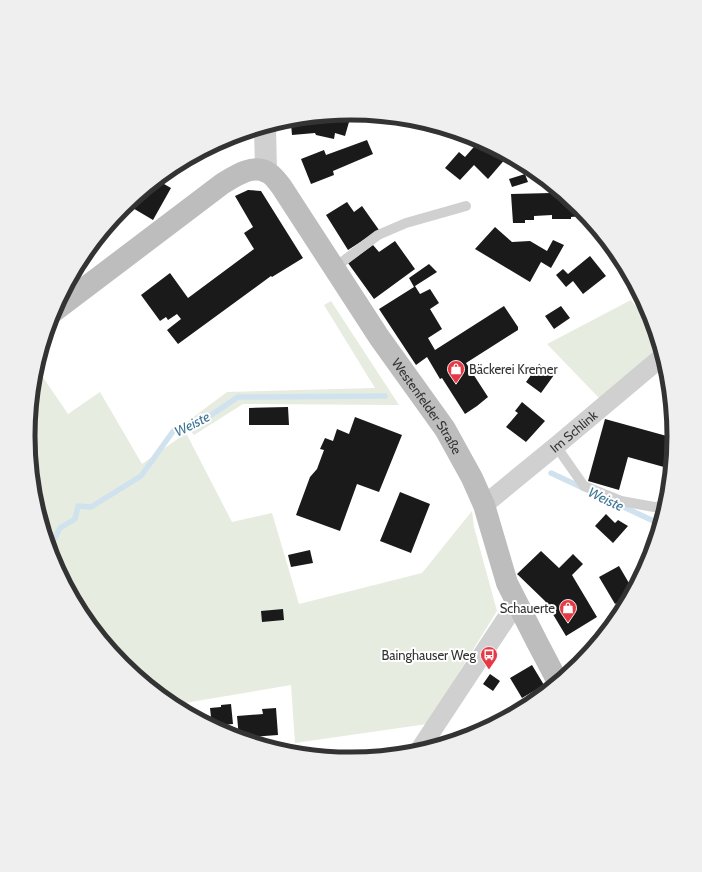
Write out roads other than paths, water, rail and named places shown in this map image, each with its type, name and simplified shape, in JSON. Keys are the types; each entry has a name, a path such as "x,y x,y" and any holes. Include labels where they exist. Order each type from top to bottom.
{"main road":[{"path":"65,303 222,184 244,171 256,169 266,172"},
{"name":"Westenfelder Straße","path":"266,172 281,186 379,337 445,429 472,478 484,505 507,583 555,677"}],"street":[{"path":"265,132 266,172"},
{"name":"Im Schlink","path":"484,505 657,360"},
{"path":"424,743 517,602"}],"lane":[{"path":"334,268 378,235 406,223 466,206"},
{"path":"556,446 584,486 621,501 659,507"}],"waterway":[{"name":"Weiste","path":"53,541 60,528 75,519 78,506 91,507 141,476 174,430 196,425 238,397 385,396"},
{"name":"Weiste","path":"551,473 583,488"},
{"name":"Weiste","path":"615,503 655,522"}],"place":[{"name":"Bäckerei Kremer","path":"456,384"},
{"name":"Schauerte","path":"568,623"},
{"name":"Bainghauser Weg","path":"489,670"}]}
